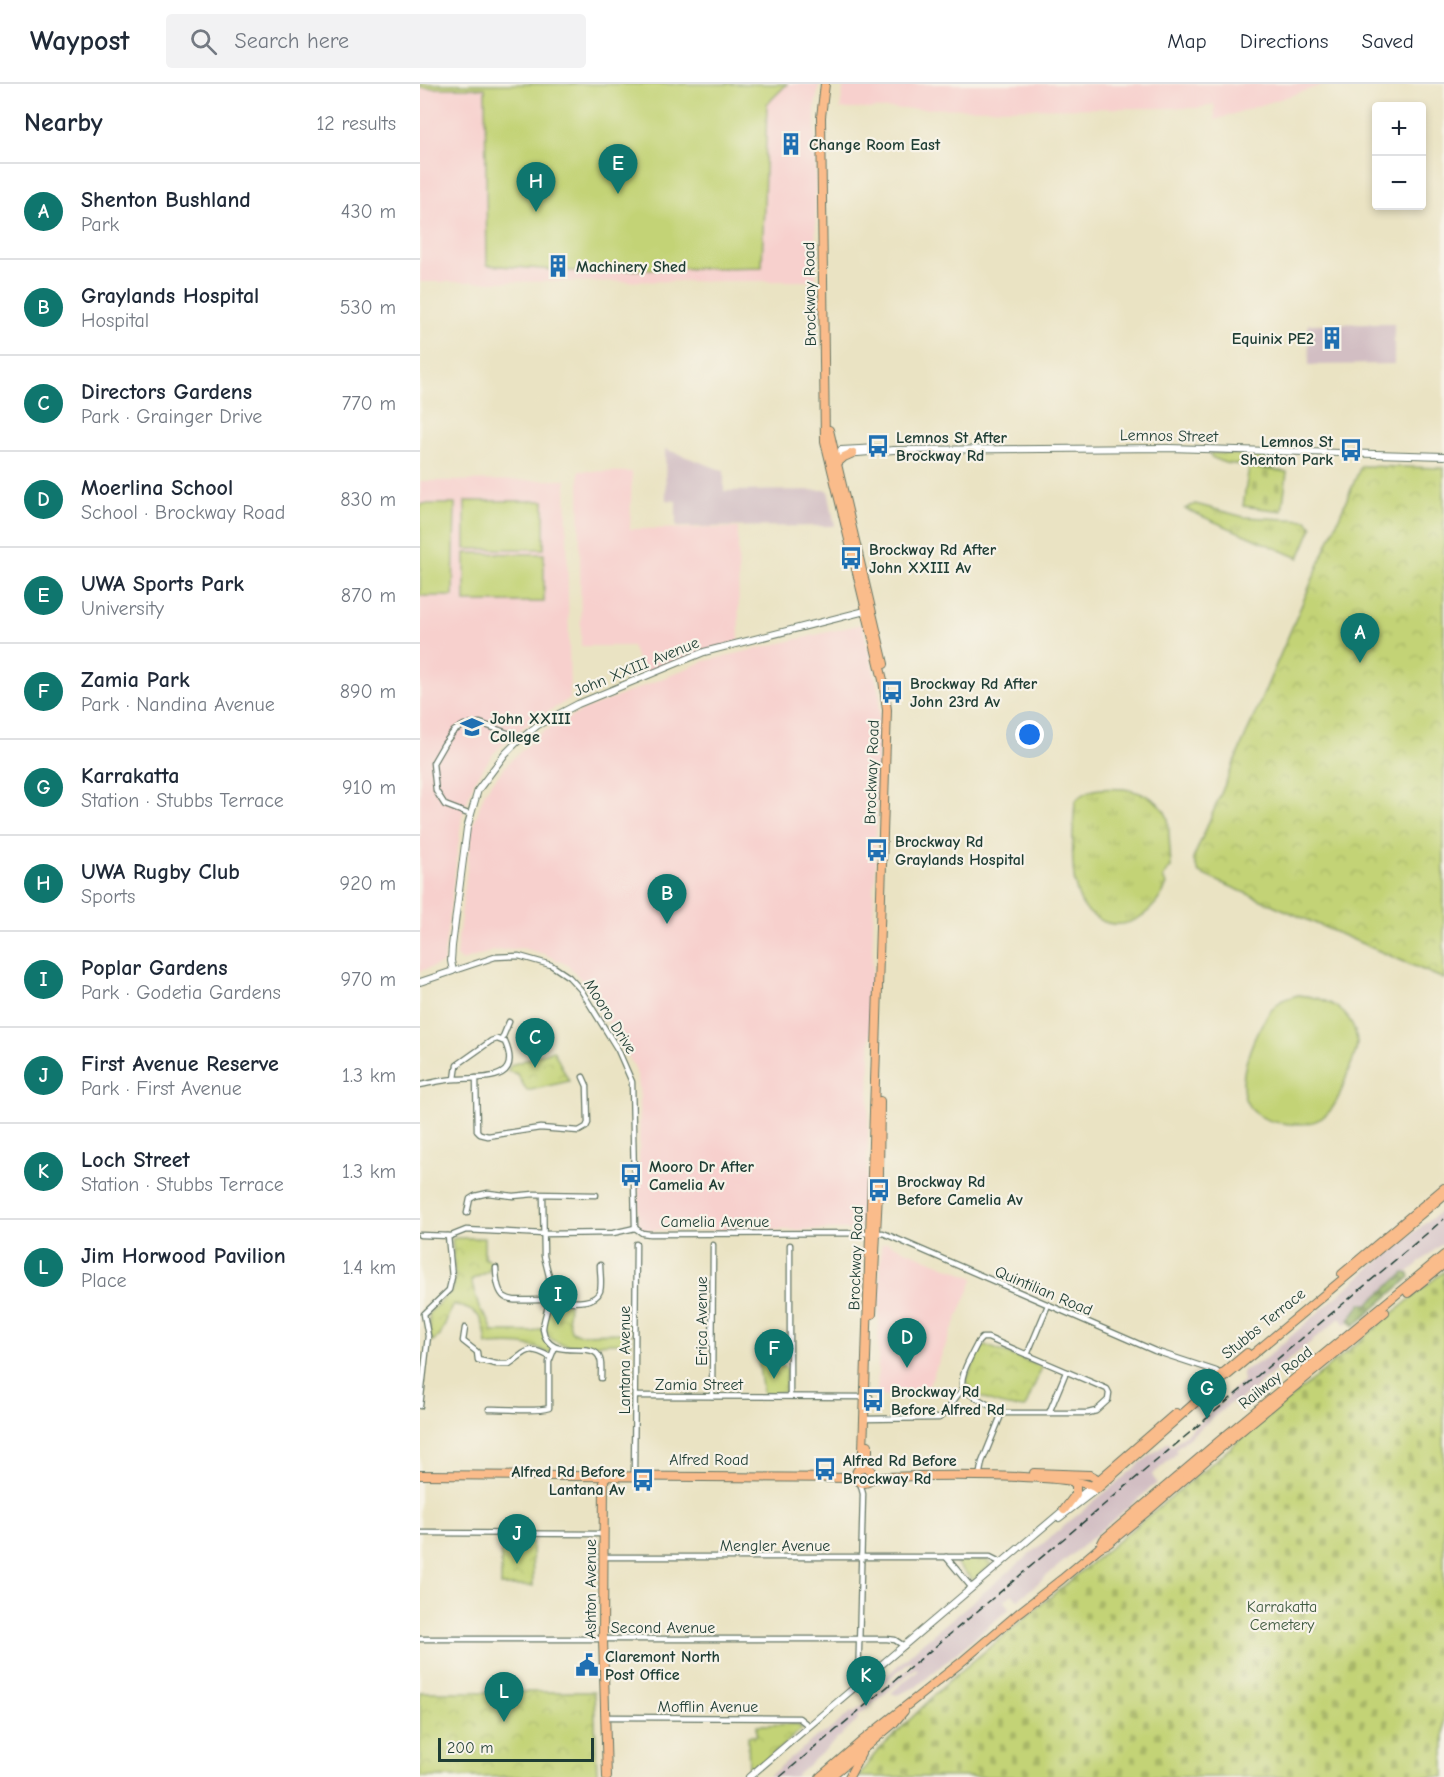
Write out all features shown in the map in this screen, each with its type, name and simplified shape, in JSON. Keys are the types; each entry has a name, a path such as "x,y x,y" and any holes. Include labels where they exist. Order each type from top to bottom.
{"main road":[{"name":"Brockway Road","path":"825,84 821,110 824,426 869,610"},
{"name":"Brockway Road","path":"829,84 825,146 830,454 836,464 869,610 884,680 887,710 873,1233 863,1474"},
{"path":"836,464 853,453"},
{"name":"Stubbs Terrace","path":"1098,1485 1444,1188"},
{"name":"Stubbs Terrace","path":"1220,1378 1444,1195"},
{"name":"Railway Road","path":"1100,1547 1104,1539 1218,1442 1444,1255"},
{"name":"Railway Road","path":"820,1777 1100,1547 1109,1543 1141,1517 1224,1445 1444,1263"},
{"name":"Alfred Road","path":"420,1475 561,1475 578,1472 604,1475 844,1472 883,1477 979,1474 1090,1475 1098,1485"},
{"name":"Alfred Road","path":"979,1474 1098,1485"},
{"name":"Ashton Avenue","path":"604,1475 603,1639 607,1777"},
{"path":"1064,1510 1076,1494 1076,1485 1072,1481"},
{"path":"830,1777 893,1724 913,1701"},
{"path":"849,1777 863,1750"}],"street":[{"name":"Lemnos Street","path":"830,454 851,448 894,450 1169,447 1444,456"},
{"name":"Lemnos Street","path":"830,454 894,450"},
{"name":"John XXIII Avenue","path":"453,970 452,946 466,828 478,790 517,742 538,725 578,704 704,652 869,610"},
{"path":"471,815 445,805 436,791 433,764 444,744 454,731 465,725 480,723 513,735 517,742"},
{"name":"Mooro Drive","path":"420,982 495,957 519,956 551,965 569,977 581,990 624,1059 632,1082 634,1228"},
{"path":"502,1039 509,1022"},
{"path":"420,1085 455,1079 490,1078 500,1074 507,1067 508,1050 502,1039"},
{"path":"455,1079 457,1065 491,1041 502,1039"},
{"path":"476,1078 477,1131 488,1136 540,1128 579,1131 586,1128 588,1123 587,1086 583,1077"},
{"path":"467,1213 470,1199 488,1193 513,1196 596,1195"},
{"path":"543,1196 544,1256 549,1276 549,1295 545,1297 543,1328 549,1341 555,1347 597,1352 601,1359 601,1378"},
{"name":"Camelia Avenue","path":"420,1235 448,1236 466,1230 544,1234 613,1233 634,1228 642,1233 650,1234 873,1233"},
{"name":"Quintilian Road","path":"873,1233 891,1236 1155,1351 1210,1370 1220,1378"},
{"path":"420,1406 422,1370 428,1336 422,1314 449,1290 452,1276 448,1236"},
{"name":"Lantana Avenue","path":"634,1474 636,1244"},
{"name":"Erica Avenue","path":"712,1396 713,1245"},
{"path":"790,1245 790,1396"},
{"path":"496,1268 502,1297 509,1301 546,1303 586,1301 595,1298 600,1291 600,1265"},
{"path":"549,1295 554,1301"},
{"path":"1027,1354 1048,1305"},
{"path":"465,1328 464,1341 477,1352 478,1360 509,1364 523,1352 537,1349 550,1357"},
{"path":"988,1338 1107,1389 1109,1393 1108,1400 1096,1411 1088,1413 1002,1413 963,1390 962,1378 978,1341 988,1338"},
{"path":"489,1409 541,1410 549,1408 550,1357 555,1347"},
{"path":"1049,1413 1066,1371"},
{"path":"866,1419 939,1418 947,1414 957,1395 963,1390"},
{"name":"Zamia Street","path":"636,1396 867,1397"},
{"path":"979,1474 1002,1413"},
{"name":"Brockway Road","path":"858,1686 863,1474"},
{"name":"Stubbs Terrace","path":"749,1777 1064,1510 1098,1485"},
{"name":"Stubbs Terrace","path":"1046,1526 1068,1512 1098,1485"},
{"path":"420,1533 603,1534"},
{"name":"Mengler Avenue","path":"603,1557 993,1557 1002,1563"},
{"path":"946,1557 972,1588"},
{"name":"Second Avenue","path":"420,1639 891,1639 904,1646"},
{"name":"Mofflin Avenue","path":"605,1717 799,1718 809,1726"}],"shaded area":[{"path":"420,84 819,84 815,107 816,281 420,282"},
{"path":"844,84 1326,84 1215,120 1214,104 1199,108 840,109"},
{"path":"1394,323 1394,364 1309,365 1308,324"},
{"path":"665,449 724,471 724,491 828,490 835,526 676,527 676,501 666,500"},
{"path":"579,471 632,472 630,529 738,528 739,641 643,674 632,646 581,646"},
{"name":"John XXIII College","path":"566,480 570,699 513,735 494,753 474,782 462,817 443,964 420,971 420,481"},
{"path":"862,624 880,696 875,884 873,886 866,1221 857,1230 641,1230 638,1226 640,1099 638,1078 634,1066 587,986 568,965 544,954 522,948 493,951 462,961 456,956 472,828 485,791 510,761 542,732 582,711 705,661"},
{"path":"1444,1209 1444,1242 1345,1325 1340,1318 1234,1405 1232,1402 1175,1449 1177,1452 1173,1457 1152,1475 1157,1483 1018,1600 1012,1594 1005,1600 1009,1609 916,1687 897,1695 891,1693 918,1670 916,1668 857,1717 858,1720 855,1723 795,1777 768,1777 817,1736 827,1732 851,1712 853,1713 913,1664 910,1661 883,1684 881,1681 920,1645 1143,1461 1168,1442 1172,1446 1228,1398 1226,1395 1243,1381 1242,1372 1244,1370 1262,1361 1398,1244"},
{"path":"886,1242 974,1278 924,1397 877,1396 881,1245"}],"green space":[{"path":"420,84 787,84 767,104 762,267 570,271 487,265 485,88 420,88"},
{"path":"1210,453 1264,455 1264,457 1275,455 1274,469 1225,463 1211,457"},
{"path":"1361,466 1444,468 1444,979 1199,873 1193,859"},
{"path":"1249,467 1287,472 1282,511 1243,506"},
{"path":"465,501 544,501 544,549 465,549"},
{"path":"420,504 455,504 453,596 420,596"},
{"path":"1195,504 1244,517 1307,520 1312,527 1299,558 1185,509"},
{"path":"465,553 544,554 544,602 465,602"},
{"path":"1110,788 1124,789 1150,798 1164,811 1168,818 1171,868 1163,879 1167,884 1156,903 1139,918 1119,924 1098,919 1081,902 1075,886 1073,836 1075,802 1079,797 1090,791"},
{"path":"1298,995 1319,999 1337,1007 1350,1021 1357,1042 1353,1061 1339,1097 1333,1106 1319,1120 1297,1124 1272,1121 1253,1111 1247,1103 1243,1079 1251,1049 1264,1020 1281,1001"},
{"path":"553,1050 569,1081 527,1091 517,1074 507,1071 511,1065"},
{"path":"484,1238 484,1258 491,1261 493,1266 489,1267 489,1271 471,1280 479,1308 489,1321 493,1332 533,1332 541,1329 546,1341 553,1347 549,1354 534,1347 511,1344 487,1345 479,1317 470,1310 453,1304 440,1336 431,1342 429,1313 453,1289 455,1278 452,1239"},
{"name":"Karrakatta Cemetery","path":"1444,1271 1444,1777 858,1777 875,1754 949,1681"},
{"path":"1404,1273 1409,1274 1410,1277 1354,1326 1349,1320 1361,1304 1368,1304"},
{"path":"555,1303 569,1304 568,1316 571,1331 578,1334 621,1333 625,1323 630,1322 630,1345 616,1343 567,1345 558,1342 551,1338 545,1328 548,1307"},
{"path":"985,1345 1042,1367 1025,1408 991,1402 970,1388 966,1381 982,1346"},
{"path":"758,1359 787,1368 785,1392 763,1394"},
{"path":"501,1542 532,1542 533,1586 501,1586"},
{"path":"958,1559 988,1560 991,1565 973,1581 957,1564"},
{"path":"420,1692 594,1692 597,1777 420,1777"},
{"path":"798,1724 802,1729 749,1774 748,1736 757,1736 757,1725"}],"railway":[{"path":"780,1777 1444,1219"}],"place":[{"name":"Change Room East","path":"791,144"},
{"name":"UWA Sports Park","path":"618,194"},
{"name":"UWA Rugby Club","path":"536,212"},
{"name":"Machinery Shed","path":"558,266"},
{"name":"Equinix PE2","path":"1332,338"},
{"name":"Lemnos St After Brockway Rd","path":"878,446"},
{"name":"Lemnos St Shenton Park","path":"1351,450"},
{"name":"Brockway Rd After John XXIII Av","path":"851,558"},
{"name":"Shenton Bushland","path":"1360,663"},
{"name":"Brockway Rd After John 23rd Av","path":"892,692"},
{"name":"John XXIII College","path":"472,727"},
{"name":"Brockway Rd Graylands Hospital","path":"877,850"},
{"name":"Graylands Hospital","path":"667,924"},
{"name":"Directors Gardens","path":"535,1068"},
{"name":"Mooro Dr After Camelia Av","path":"631,1175"},
{"name":"Brockway Rd Before Camelia Av","path":"879,1190"},
{"name":"Poplar Gardens","path":"558,1325"},
{"name":"Moerlina School","path":"907,1368"},
{"name":"Zamia Park","path":"774,1379"},
{"name":"Brockway Rd Before Alfred Rd","path":"873,1400"},
{"name":"Karrakatta","path":"1207,1419"},
{"name":"Alfred Rd Before Brockway Rd","path":"825,1469"},
{"name":"Alfred Rd Before Lantana Av","path":"643,1480"},
{"name":"First Avenue Reserve","path":"517,1564"},
{"name":"Claremont North Post Office","path":"587,1665"},
{"name":"Loch Street","path":"866,1706"},
{"name":"Jim Horwood Pavilion","path":"504,1722"}]}
